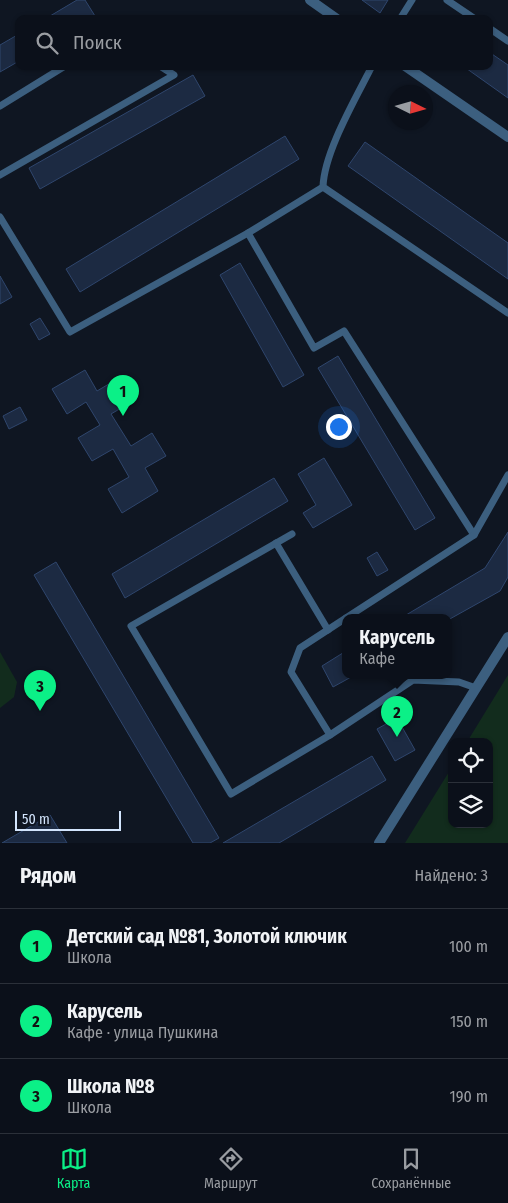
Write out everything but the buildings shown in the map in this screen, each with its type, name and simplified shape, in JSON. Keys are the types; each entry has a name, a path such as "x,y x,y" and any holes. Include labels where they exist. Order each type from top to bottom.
{"street":[{"path":"310,0 331,15"},
{"path":"411,70 508,137"},
{"path":"379,843 508,637"}],"lane":[{"path":"403,15 412,0"},
{"path":"447,0 469,15"},
{"path":"493,31 508,41"},
{"path":"0,106 58,70"},
{"path":"0,175 174,75 166,70"},
{"path":"323,187 324,173 345,122 370,70"},
{"path":"0,217 70,332 248,234 323,187"},
{"path":"323,187 508,313"},
{"path":"248,234 314,348 344,331 474,535"},
{"path":"352,614 474,535 508,476"},
{"path":"292,534 131,626 231,794 330,735 413,680 459,682 476,688"},
{"path":"276,543 328,630"},
{"path":"330,735 291,672 300,648 342,621"}],"green space":[{"path":"0,652 17,682 14,697 0,708"},
{"path":"508,675 508,843 405,843 448,773 448,828 493,828 493,738 469,738"}],"place":[{"name":"Детский сад №81, Золотой ключик","path":"123,416"},
{"name":"Школа №8","path":"40,711"},
{"name":"Карусель","path":"397,737"}]}
